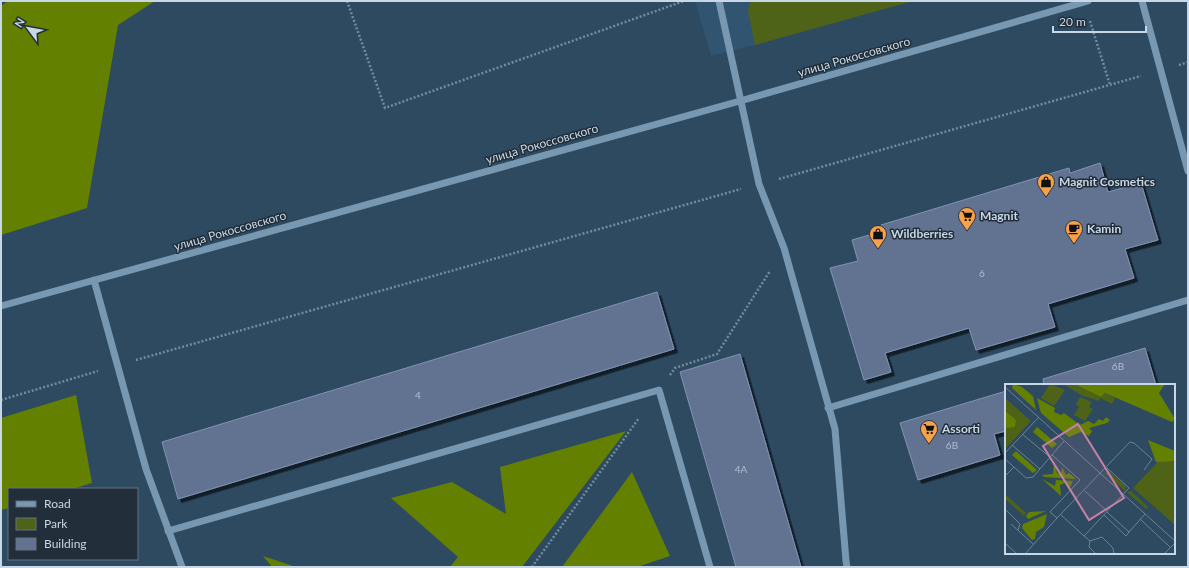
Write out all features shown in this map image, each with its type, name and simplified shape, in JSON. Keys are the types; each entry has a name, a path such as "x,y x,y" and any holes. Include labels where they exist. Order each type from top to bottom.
{"street":[{"path":"719,1 759,184 784,248 834,429 846,561 848,567"},
{"path":"1142,1 1188,171"},
{"name":"улица Рокоссовского","path":"1,306 740,101 1086,2"},
{"path":"94,280 146,469 182,567"},
{"path":"828,408 1188,300"},
{"path":"168,531 659,390 710,567"}],"path":[{"path":"347,1 385,108 684,1"},
{"path":"1086,2 1110,84"},
{"path":"1,400 117,365 1188,62"}],"shaded area":[{"path":"695,1 913,1 711,56"}],"green space":[{"path":"8,1 155,1 118,25 87,208 1,235 1,6"},
{"path":"750,1 913,1 755,45 748,11"},
{"path":"76,395 92,483 75,488 8,488 8,508 1,510 1,418"},
{"path":"626,431 522,567 450,567 458,557 391,498 452,482 506,514 500,467"},
{"path":"632,472 670,556 637,567 562,567"},
{"path":"263,556 296,567 272,567"}],"building":[{"path":"1100,163 1108,192 1141,183 1158,240 1125,249 1134,278 1048,304 1055,327 976,350 969,328 885,353 891,372 864,380 830,268 858,261 852,240 883,231 881,225 1069,168 1070,173"},
{"path":"657,292 674,349 178,499 162,442"},
{"path":"1145,348 1156,384 1044,384 1043,379"},
{"path":"740,354 801,567 736,567 680,372"},
{"path":"1005,391 1005,431 994,434 1000,455 918,480 900,423"}],"place":[{"name":"Magnit Cosmetics","path":"1046,197"},
{"name":"Magnit","path":"967,231"},
{"name":"Kamin","path":"1074,244"},
{"name":"Wildberries","path":"878,249"},
{"name":"Assorti","path":"929,444"}]}
